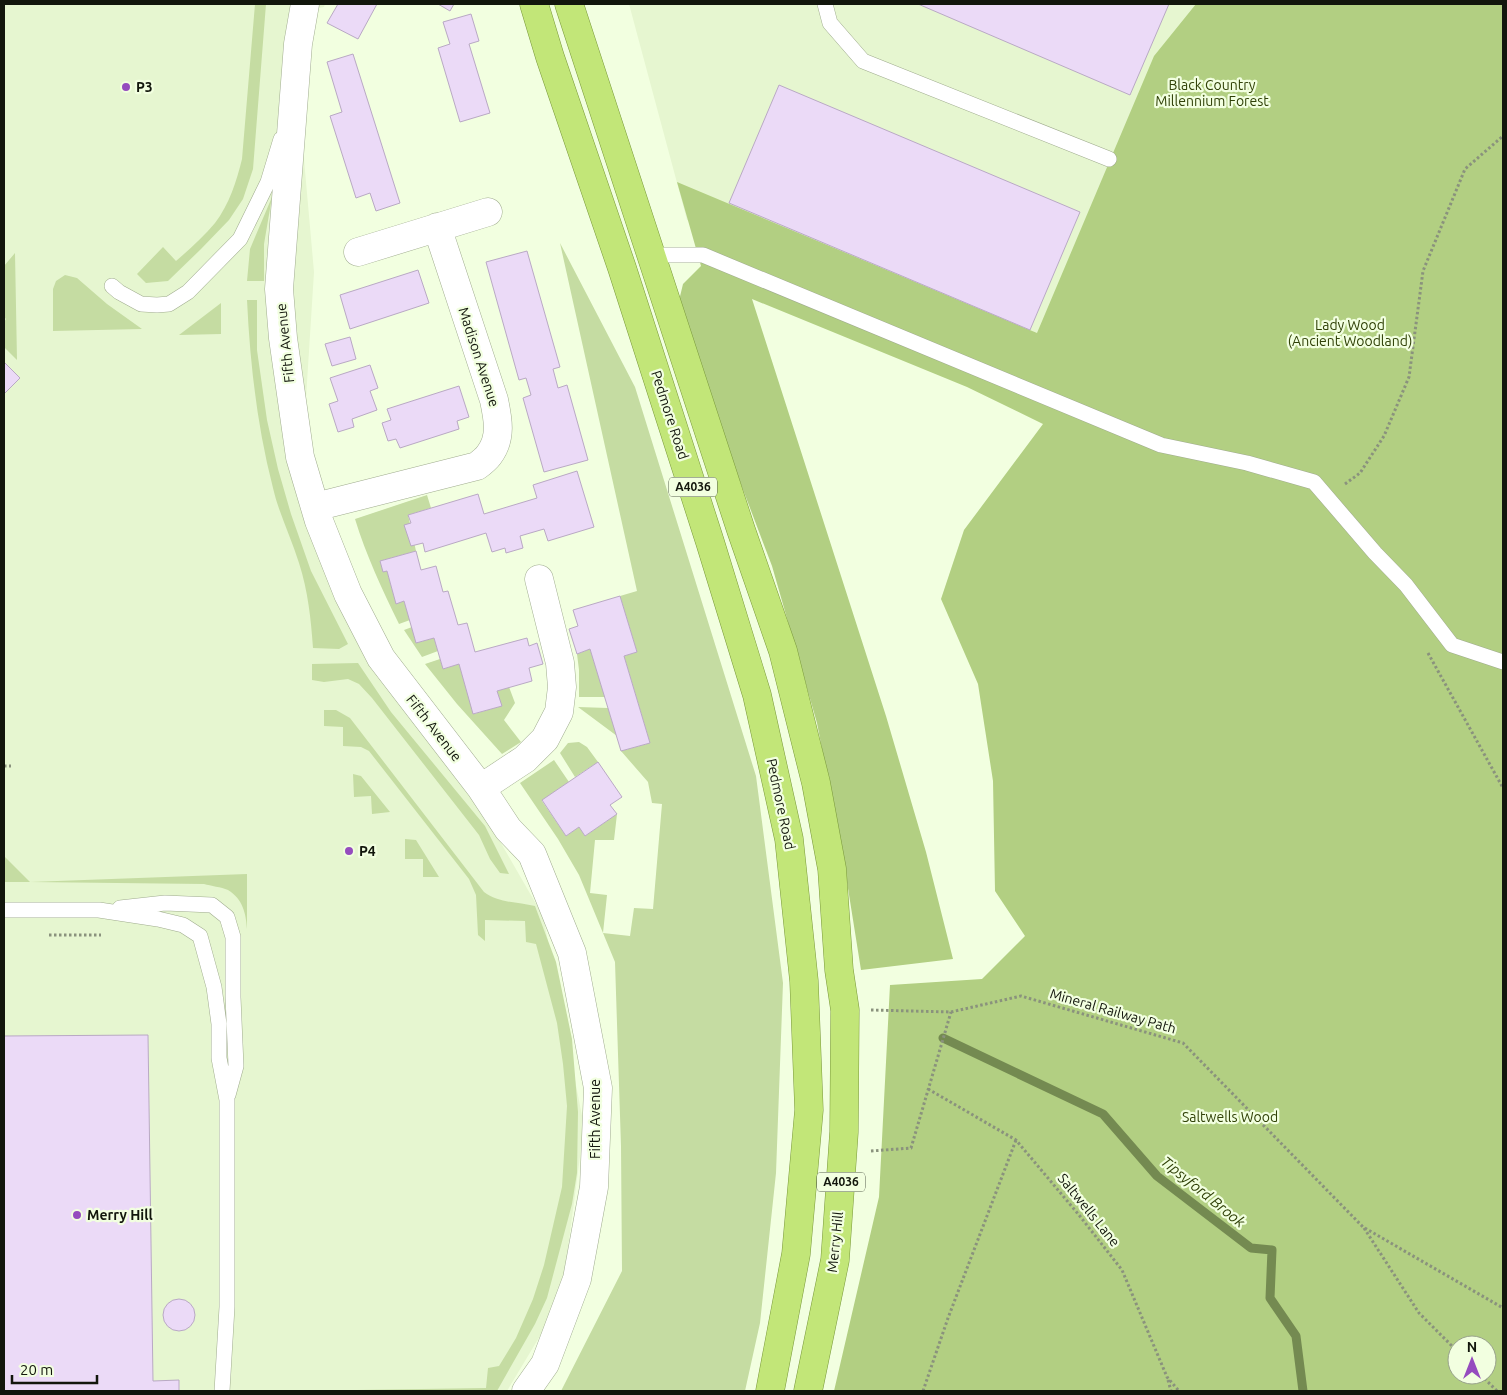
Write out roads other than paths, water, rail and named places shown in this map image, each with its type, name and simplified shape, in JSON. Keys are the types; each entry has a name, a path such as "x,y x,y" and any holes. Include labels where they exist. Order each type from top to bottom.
{"highway":[{"name":"Pedmore Road","path":"534,4 550,57 622,268 757,695 790,839 804,981 809,1110 796,1254 770,1391"},
{"name":"A4036","path":"569,4 652,256"},
{"name":"Merry Hill","path":"652,256 741,530 783,651 816,782 832,869 845,1010 844,1132 835,1260 808,1391"}],"street":[{"name":"Fifth Avenue","path":"291,4 298,44"},
{"name":"Fifth Avenue","path":"305,4 298,44 279,289 283,338 300,457 314,507 348,594 381,658 481,788 508,829 532,854 572,953 598,1088 594,1187 577,1279 545,1364 526,1391"},
{"path":"358,252 488,212"},
{"name":"Madison Avenue","path":"314,507 477,466 490,454 497,440 499,421 494,400 437,227"},
{"path":"481,788 525,758 545,739 559,712 562,687 560,662 539,579"}],"lane":[{"path":"825,4 830,24 863,61 1109,160"},
{"path":"112,286 141,304 170,304 188,292 238,242 268,182 294,99"},
{"path":"652,256 703,255 1161,445 1247,464 1314,482 1375,553 1406,585 1452,645 1503,662"},
{"path":"81,910 166,903 191,903 212,905 227,917 233,937 236,1066 227,1100"},
{"path":"4,910 99,910 158,919 183,925 200,936 214,987 219,1024 220,1058 227,1100 227,1307 222,1391"}],"waterway":[{"name":"Tipsyford Brook","path":"943,1038 1103,1114 1157,1176 1251,1248 1272,1250 1270,1298 1296,1336 1303,1391"}],"place":[{"name":"P3","path":"126,87"},
{"name":"P4","path":"349,851"},
{"name":"Merry Hill","path":"77,1215"}],"park label":[{"name":"Black Country Millennium Forest","path":"1212,94"},
{"name":"Lady Wood (Ancient Woodland)","path":"1350,334"},
{"name":"Saltwells Wood","path":"1230,1117"}]}
